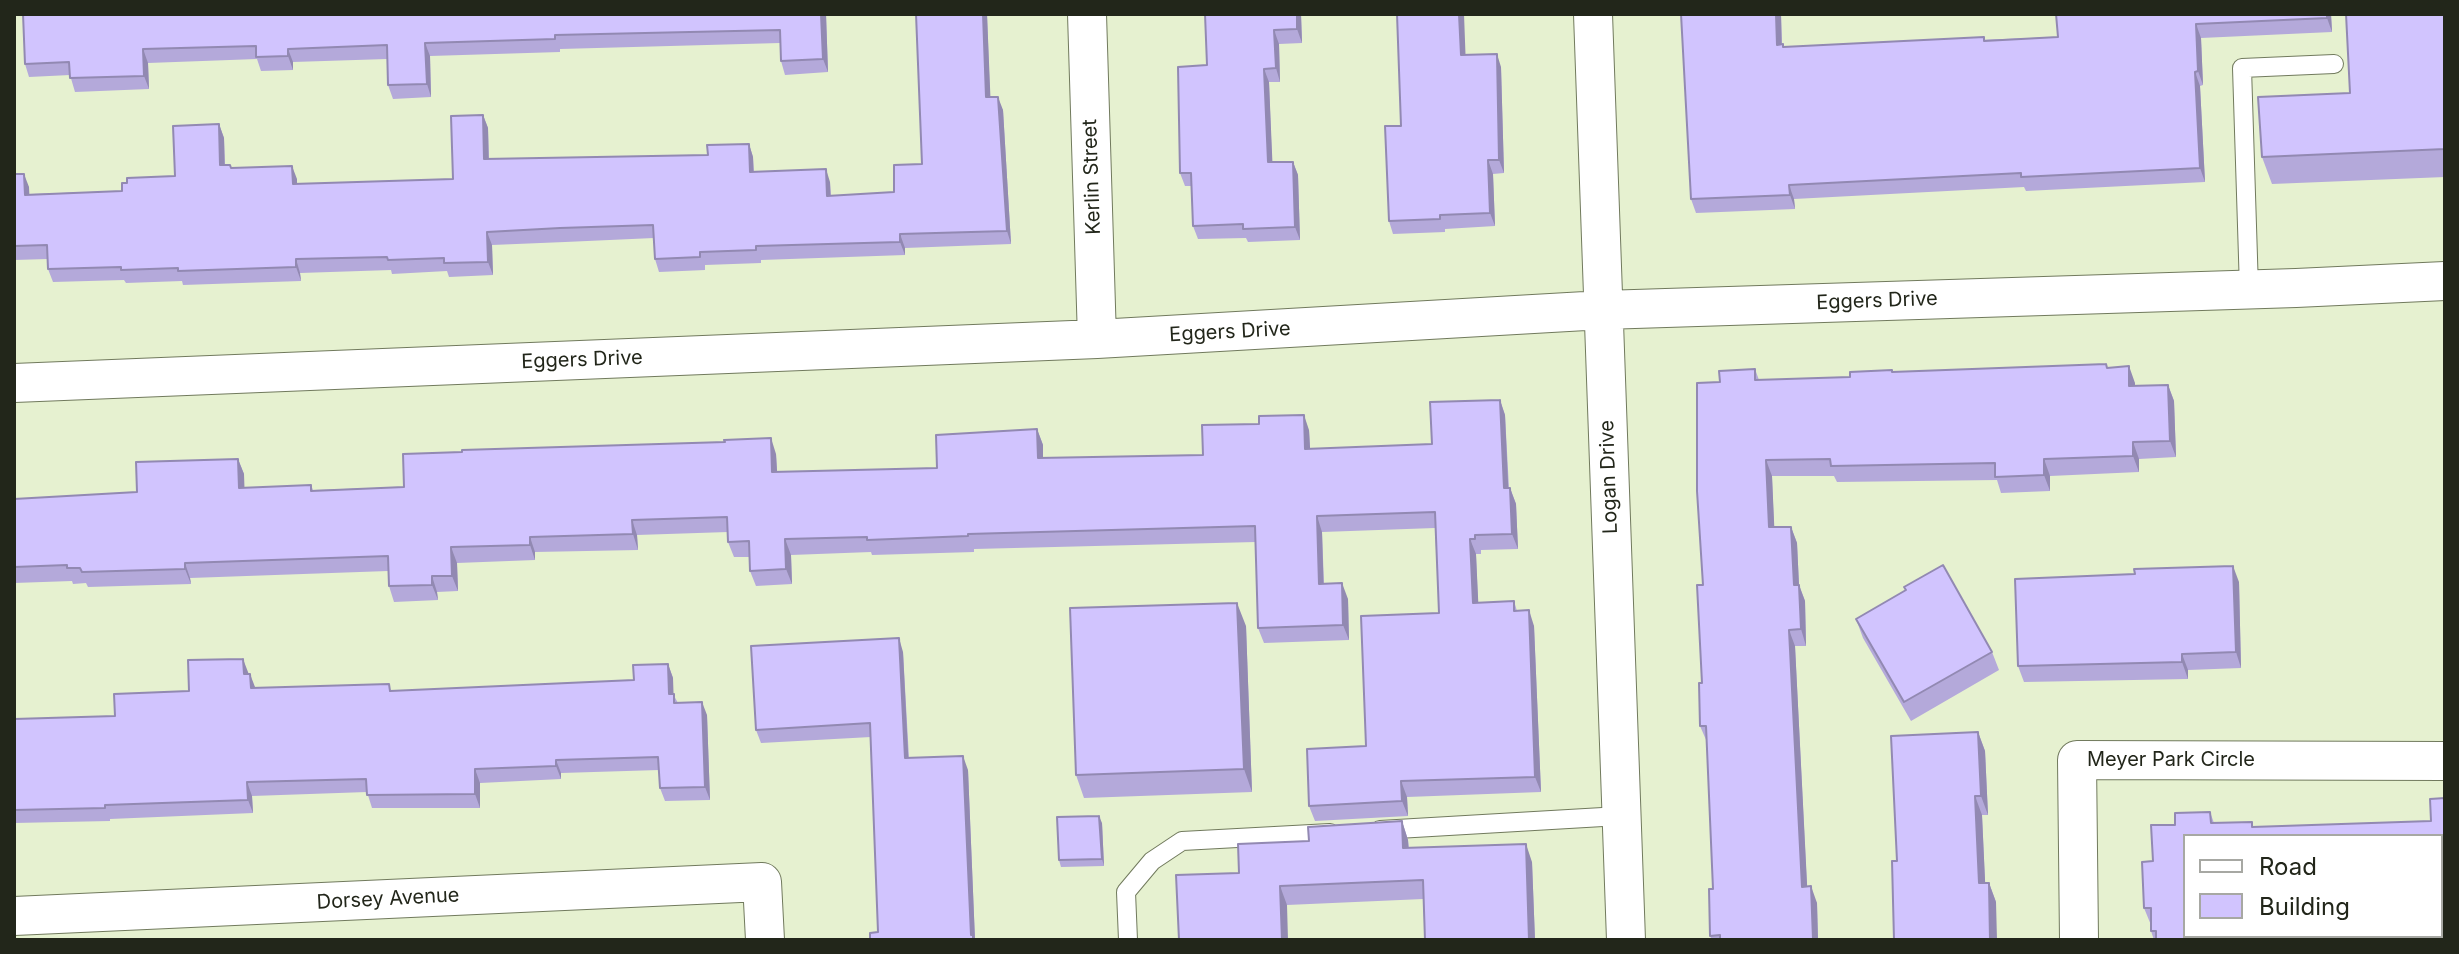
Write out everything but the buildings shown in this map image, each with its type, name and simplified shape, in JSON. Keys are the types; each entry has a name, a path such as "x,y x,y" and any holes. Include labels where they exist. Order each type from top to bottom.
{"street":[{"name":"Kerlin Street","path":"1087,14 1097,339"},
{"name":"Logan Drive","path":"1593,14 1626,940"},
{"name":"Eggers Drive","path":"14,383 1097,339 1603,310 2445,281"},
{"name":"Meyer Park Circle","path":"2079,940 2077,760 2445,761"},
{"name":"Dorsey Avenue","path":"14,916 184,924 762,882 765,940"}],"lane":[{"path":"2249,289 2242,68 2334,64"},
{"path":"1128,940 1126,892 1152,861 1182,841 1620,816"}]}
